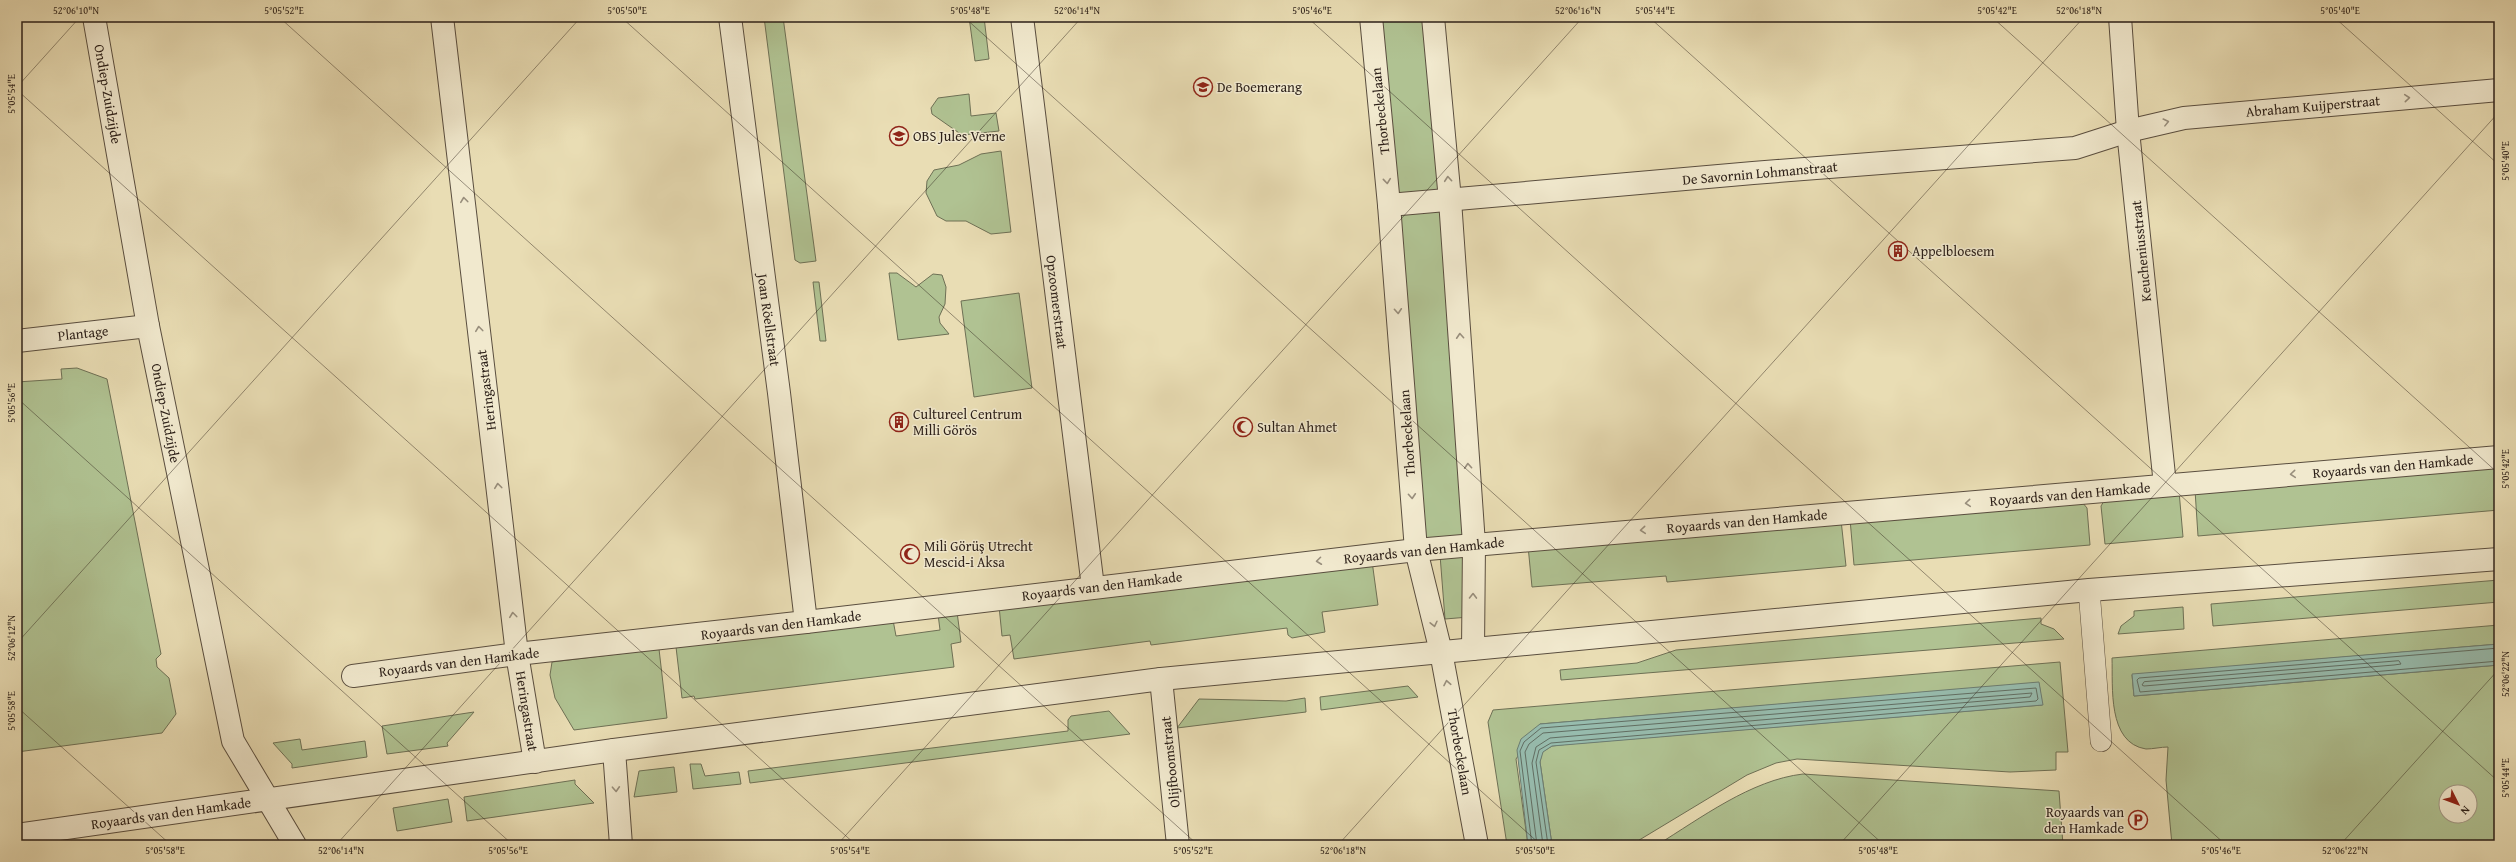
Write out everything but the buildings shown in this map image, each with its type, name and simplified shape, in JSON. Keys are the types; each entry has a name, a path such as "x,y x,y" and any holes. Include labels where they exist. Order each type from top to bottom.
{"street":[{"name":"Ondiep-Zuidzijde","path":"94,17 148,326 233,740 295,845"},
{"name":"Heringastraat","path":"442,17 518,654 535,762"},
{"name":"Joan Röellstraat","path":"730,17 779,393 806,622"},
{"name":"Opzoomerstraat","path":"1022,17 1092,587"},
{"name":"Thorbeckelaan","path":"1371,17 1389,205 1416,550 1441,652 1477,845"},
{"path":"1433,17 1450,200 1474,544 1472,649"},
{"name":"Keucheniusstraat","path":"2120,17 2128,131 2165,485"},
{"name":"Abraham Kuijperstraat","path":"2128,131 2184,118 2499,90"},
{"name":"De Savornin Lohmanstraat","path":"1389,205 1753,173 2076,148 2128,131"},
{"name":"Plantage","path":"17,341 148,326"},
{"name":"Royaards van den Hamkade","path":"353,676 518,654 1474,544 2499,457"},
{"name":"Royaards van den Hamkade","path":"17,835 614,750 1161,679 2089,590 2499,559"},
{"name":"Olijfboomstraat","path":"1161,679 1178,845"},
{"path":"614,750 621,845"}],"lane":[{"path":"2089,590 2101,741"}],"green space":[{"path":"764,17 783,17 816,261 800,263 795,260"},
{"path":"969,17 984,17 989,59 975,61"},
{"path":"1371,17 1433,17 1474,544 1416,550"},
{"path":"969,94 971,116 996,113 999,131 962,135 932,114 931,108 938,98"},
{"path":"1001,151 1011,232 991,234 966,221 946,221 937,216 926,193 927,181 934,170 959,165 981,154"},
{"path":"889,273 897,273 916,287 933,274 942,275 946,287 945,304 939,317 940,323 949,334 898,340"},
{"path":"813,282 819,282 826,341 820,341"},
{"path":"1019,293 1032,388 974,397 961,301"},
{"path":"77,368 107,379 161,654 156,659 157,667 169,678 176,714 162,733 17,752 17,382 62,379 61,369"},
{"path":"2499,464 2499,510 2198,536 2195,490"},
{"path":"2179,491 2183,537 2105,544 2101,506 2104,501"},
{"path":"2082,502 2087,508 2090,545 1854,565 1850,519"},
{"path":"1841,520 1846,566 1667,582 1666,576 1532,587 1528,546"},
{"path":"1463,553 1469,617 1445,619 1440,555"},
{"path":"1372,561 1378,605 1322,612 1325,632 1292,638 1288,635 1287,628 1151,645 1150,641 1014,659 1010,635 1002,636 999,606"},
{"path":"2499,580 2499,602 2213,626 2211,604"},
{"path":"2183,607 2184,629 2118,634 2121,626 2134,616 2134,611"},
{"path":"957,612 961,642 951,644 954,667 695,699 694,696 682,698 676,647 893,620 896,636 940,630 938,614"},
{"path":"2041,618 2041,624 2054,629 2064,639 1561,680 1560,670 1637,663 1676,650"},
{"path":"2499,625 2499,644 2132,675 2134,696 2499,665 2499,845 2172,845 2166,780 2168,747 2146,749 2133,745 2124,736 2118,725 2115,712 2112,683 2112,658"},
{"path":"659,649 667,718 574,730 555,698 550,675 552,662"},
{"path":"2060,662 2068,752 2056,752 2056,770 2010,772 1797,759 1776,763 1747,775 1631,845 1552,845 1540,762 1542,752 1552,746 1569,744 2042,705 2039,683 1540,724 1516,759 1528,845 1507,845 1488,722 1493,710"},
{"path":"1408,686 1418,697 1321,710 1320,697"},
{"path":"1305,698 1306,712 1177,728 1199,699 1286,701"},
{"path":"1109,711 1130,734 750,783 748,771 1068,731 1068,720 1071,716"},
{"path":"474,712 447,743 448,746 387,754 382,726"},
{"path":"300,739 302,750 365,741 367,757 292,768 292,764 273,743"},
{"path":"690,764 701,764 705,776 739,772 741,784 693,789"},
{"path":"674,767 677,792 634,797 639,771"},
{"path":"1803,774 2059,791 2063,845 1657,845 1709,812 1746,792 1764,784"},
{"path":"575,780 575,784 594,803 467,821 464,797"},
{"path":"448,799 452,822 397,831 393,808"}],"water":[{"path":"2499,644 2499,665 2134,696 2132,674"},
{"path":"2039,682 2043,705 1552,746 1543,752 1540,762 1552,845 1528,845 1517,750 1521,739 1540,724"}],"place":[{"name":"De Boemerang","path":"1203,87"},
{"name":"OBS Jules Verne","path":"899,136"},
{"name":"Appelbloesem","path":"1898,251"},
{"name":"Cultureel Centrum Milli Görös","path":"899,422"},
{"name":"Sultan Ahmet","path":"1243,427"},
{"name":"Mili Görüş Utrecht Mescid-i Aksa","path":"910,554"},
{"name":"Royaards van den Hamkade","path":"2138,820"}]}
